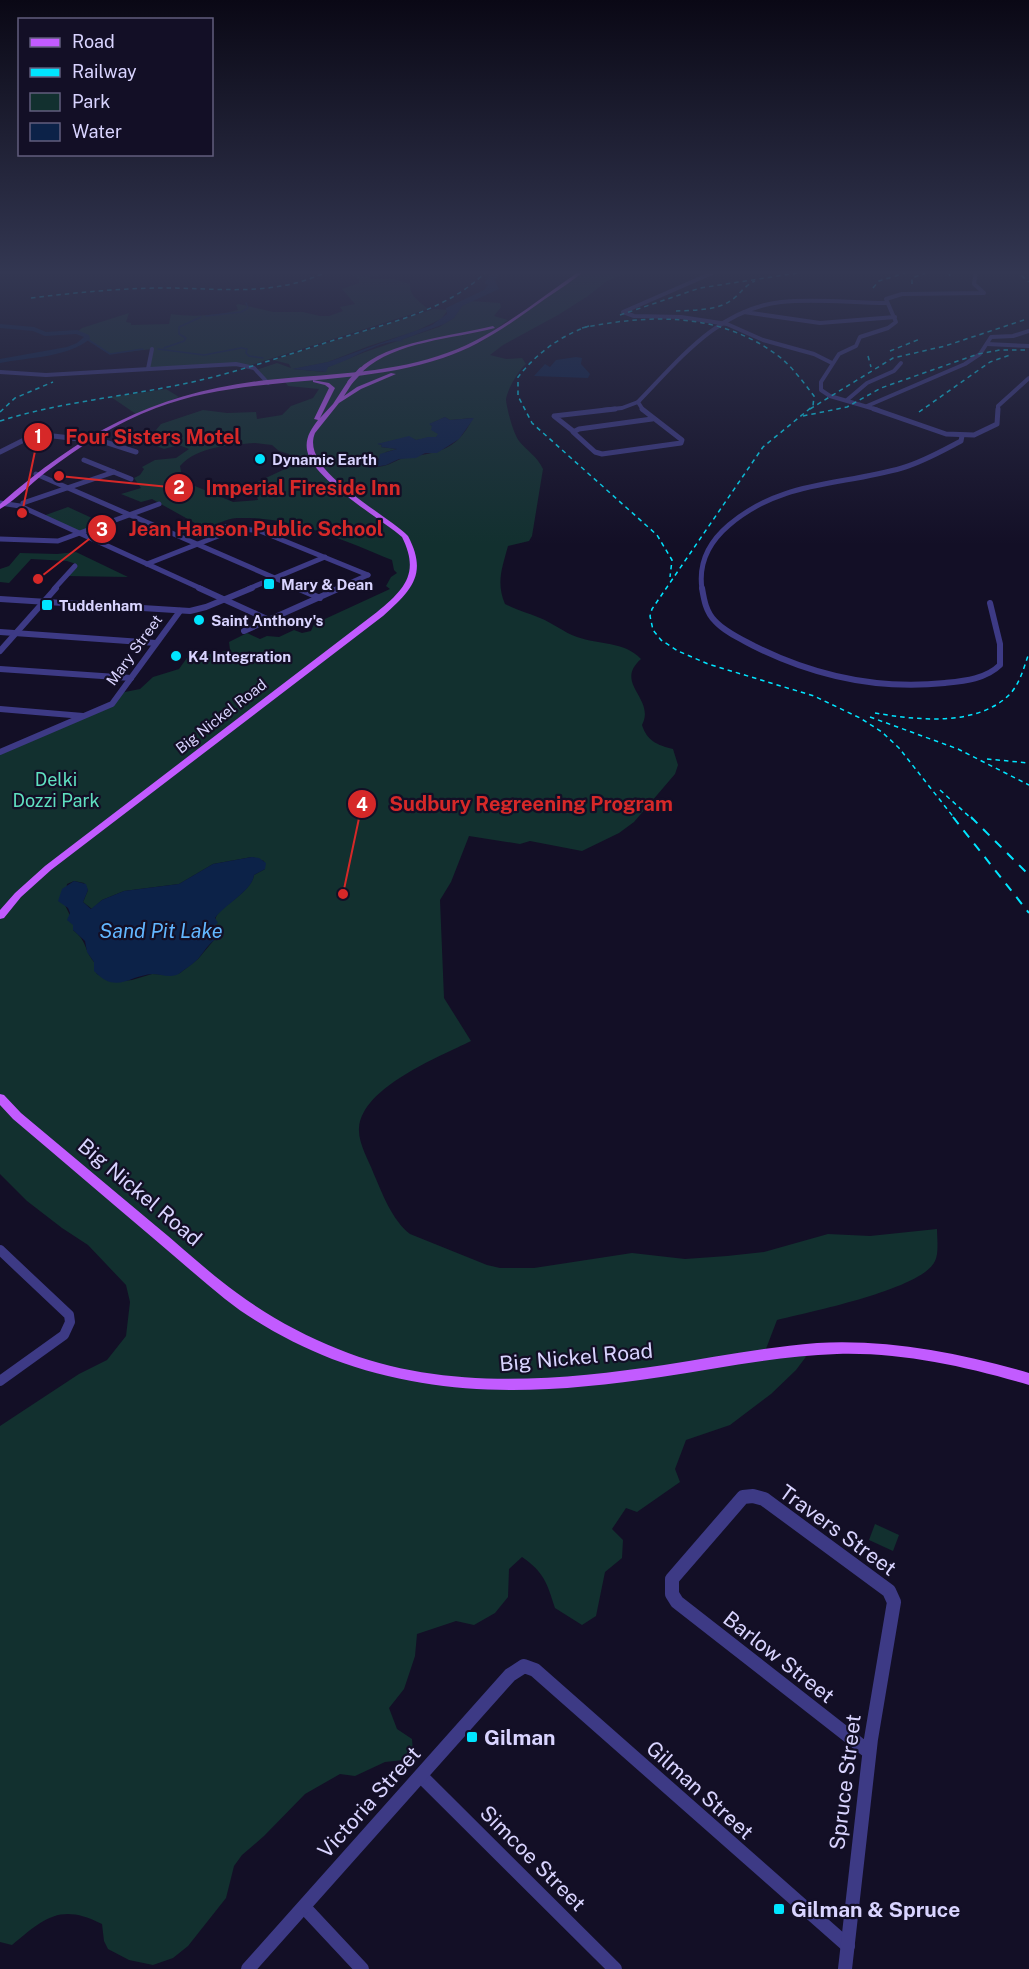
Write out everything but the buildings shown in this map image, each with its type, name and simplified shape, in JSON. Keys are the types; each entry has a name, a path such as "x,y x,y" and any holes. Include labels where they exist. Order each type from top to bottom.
{"main road":[{"path":"316,426 338,402 350,382 368,362"},
{"path":"362,369 371,362"},
{"path":"1,504 36,474 86,440 131,416 194,396 267,383 363,373 419,362"},
{"path":"413,364 419,362"},
{"path":"267,383 370,374 428,362"},
{"path":"338,402 372,382 429,362"},
{"name":"Big Nickel Road","path":"0,916 23,890 48,868 380,614 410,584 415,562 413,550 405,536 328,478 314,463 309,445 317,419 330,396 332,387 320,382 294,381"},
{"name":"Big Nickel Road","path":"0,1098 17,1116 231,1297 264,1320 304,1342 368,1366 413,1377 464,1384 542,1385 660,1371 763,1354 843,1348 922,1354 1029,1379"}],"street":[{"path":"148,369 149,362"},
{"path":"638,402 640,409 682,442 600,454 554,416 617,409 638,402 676,362"},
{"path":"867,406 968,362"},
{"path":"832,363 821,382 821,390 830,396 867,406 937,431 962,436 974,435 997,424 998,406 1029,378"},
{"path":"847,400 867,383 894,371 901,363"},
{"path":"0,372 46,375 240,364 254,368 267,383"},
{"path":"573,431 652,418"},
{"path":"0,452 33,435 111,443 136,452"},
{"path":"962,436 961,441 908,466 797,488 770,498 741,514 718,535 704,555 700,571 705,608 713,621 732,634 803,666 849,680 905,686 961,681 996,670 1002,656 990,603"},
{"path":"84,460 131,479"},
{"path":"23,503 114,472"},
{"path":"36,474 320,598"},
{"path":"1,504 20,506 269,620"},
{"path":"0,539 55,542 159,504"},
{"path":"218,526 260,531 368,575 244,631"},
{"path":"147,564 239,528"},
{"name":"Mary Street","path":"0,752 112,704 180,611 198,610 326,557"},
{"path":"0,651 75,566"},
{"path":"0,599 180,611"},
{"path":"0,633 156,643"},
{"path":"0,669 131,678"},
{"path":"0,709 85,716"},
{"path":"0,1250 69,1315 70,1322 64,1335 0,1381"},
{"name":"Barlow Street","path":"753,1496 743,1497 735,1504 672,1580 671,1588 677,1602 869,1752"},
{"name":"Travers Street","path":"753,1496 764,1499 889,1591 894,1602"},
{"name":"Spruce Street","path":"845,1969 869,1752 894,1602"},
{"name":"Victoria Street","path":"248,1969 510,1675 524,1666"},
{"name":"Gilman Street","path":"524,1666 535,1670 848,1946"},
{"name":"Simcoe Street","path":"421,1776 615,1969"},
{"path":"304,1907 362,1969"}],"green space":[{"path":"149,362 261,362 248,366 148,369"},
{"path":"281,362 328,362 293,369 324,372 328,367 341,362 420,362 372,372 267,382 256,370 277,363 291,368 289,364"},
{"name":"Delki Dozzi Park","path":"430,362 525,362 526,364 510,386 506,400 517,437 543,469 532,536 529,541 508,546 501,575 501,589 505,604 545,620 585,640 627,649 641,659 631,676 644,707 645,715 642,725 653,742 673,749 678,765 675,774 634,822 619,833 582,851 530,841 520,844 469,836 451,882 440,900 444,998 471,1041 404,1075 373,1099 363,1113 359,1128 360,1139 388,1206 410,1234 500,1268 534,1268 632,1253 685,1259 727,1256 764,1252 828,1234 870,1236 937,1229 936,1258 926,1271 888,1290 777,1320 764,1354 811,1350 796,1370 771,1394 730,1425 686,1440 675,1469 680,1482 637,1512 626,1508 612,1529 623,1540 622,1558 605,1572 596,1616 582,1625 555,1608 544,1579 522,1557 509,1569 508,1597 495,1613 474,1625 456,1621 417,1634 415,1656 404,1689 389,1708 397,1729 412,1739 413,1752 403,1760 385,1762 355,1776 340,1774 305,1794 242,1855 234,1866 226,1898 188,1946 173,1958 153,1965 129,1960 108,1949 104,1941 102,1924 75,1914 53,1916 12,1945 0,1942 0,1426 79,1374 107,1360 126,1336 130,1302 126,1285 88,1245 27,1201 0,1174 0,752 109,706 120,693 140,689 153,677 179,669 189,655 213,654 230,650 229,642 247,633 260,639 267,636 279,637 294,630 302,633 311,631 314,624 390,589 386,586 391,577 397,573 392,560 336,537 297,525 257,518 232,518 212,526 202,527 152,499 141,502 121,494 141,488 134,478 140,475 144,469 142,467 155,460 176,458 189,449 179,445 164,449 146,442 161,424 203,410 227,413 256,412 257,419 282,415 291,406 313,398 319,389 288,386 285,382 371,374","holes":["445,417 450,420 473,418 460,438 445,449 402,459 385,466 368,468 386,452 397,449 381,447 382,445 378,444 409,437 416,440 436,437 439,435 430,424","255,443 272,445 279,451 289,454 287,460 292,462 285,469 253,484 258,500 233,502 183,481 180,466 196,454 225,446","252,857 264,861 265,869 254,875 247,888 223,908 216,917 214,940 198,959 180,973 152,974 132,980 112,982 97,974 94,962 78,934 73,930 75,926 65,905 67,884 74,881 84,883 88,890 83,902 92,909 102,900 124,891 179,884 213,864"]},
{"path":"166,389 179,397 136,414 111,397"},
{"path":"68,507 105,524 81,533 43,516"},
{"path":"76,552 128,577 66,576 76,564 67,561 31,559 9,583 0,582 0,569 9,566 20,553"},
{"path":"875,1524 899,1535 893,1551 869,1540"}],"water":[{"path":"341,362 328,367 326,372 292,369"},
{"path":"554,362 581,362 590,374 588,378 534,376 545,364 550,367"},
{"path":"445,417 450,420 474,418 459,439 437,453 425,453 416,458 399,459 386,465 368,468 378,461 380,454 397,449 381,447 382,445 377,444 409,436 416,440 436,437 438,434 431,430 432,426 429,424"},
{"name":"Sand Pit Lake","path":"252,857 259,858 266,863 265,869 254,875 244,892 215,918 218,923 215,925 216,939 196,961 174,976 153,974 116,983 102,978 94,971 94,962 87,952 85,941 73,930 73,925 67,920 70,913 68,908 58,901 62,889 74,881 86,884 88,890 83,902 91,909 102,900 124,891 179,884 213,864"}],"waterway":[{"path":"182,533 201,526"}],"railway":[{"path":"0,421 68,404 183,384 266,362"},
{"path":"531,362 518,377 518,396 532,423 657,535 672,560 670,577"},
{"path":"785,362 814,396 813,406 763,447 652,609 650,616 653,630 661,640 678,651 708,664 814,696 860,718 882,732 899,748 955,819"},
{"path":"870,362 871,367"},
{"path":"810,409 887,362"},
{"path":"803,416 847,407 881,388 955,362"},
{"path":"919,412 990,362"},
{"path":"0,412 15,398 53,382"},
{"path":"875,713 909,718 945,719 980,712 995,705 1013,691 1029,653"},
{"path":"870,717 958,749 1029,785"},
{"path":"987,759 1029,763"},
{"path":"940,790 972,819"},
{"path":"953,817 1029,913"},
{"path":"971,817 1029,875"}],"place":[{"name":"Dynamic Earth","path":"260,459"},
{"name":"Imperial Fireside Inn","path":"59,476"},
{"name":"Four Sisters Motel","path":"22,513"},
{"name":"Jean Hanson Public School","path":"38,579"},
{"name":"Mary & Dean","path":"269,584"},
{"name":"Tuddenham","path":"47,605"},
{"name":"Saint Anthony's","path":"199,620"},
{"name":"K4 Integration","path":"176,656"},
{"name":"Sudbury Regreening Program","path":"343,894"},
{"name":"Gilman","path":"472,1737"},
{"name":"Gilman & Spruce","path":"779,1909"}]}
